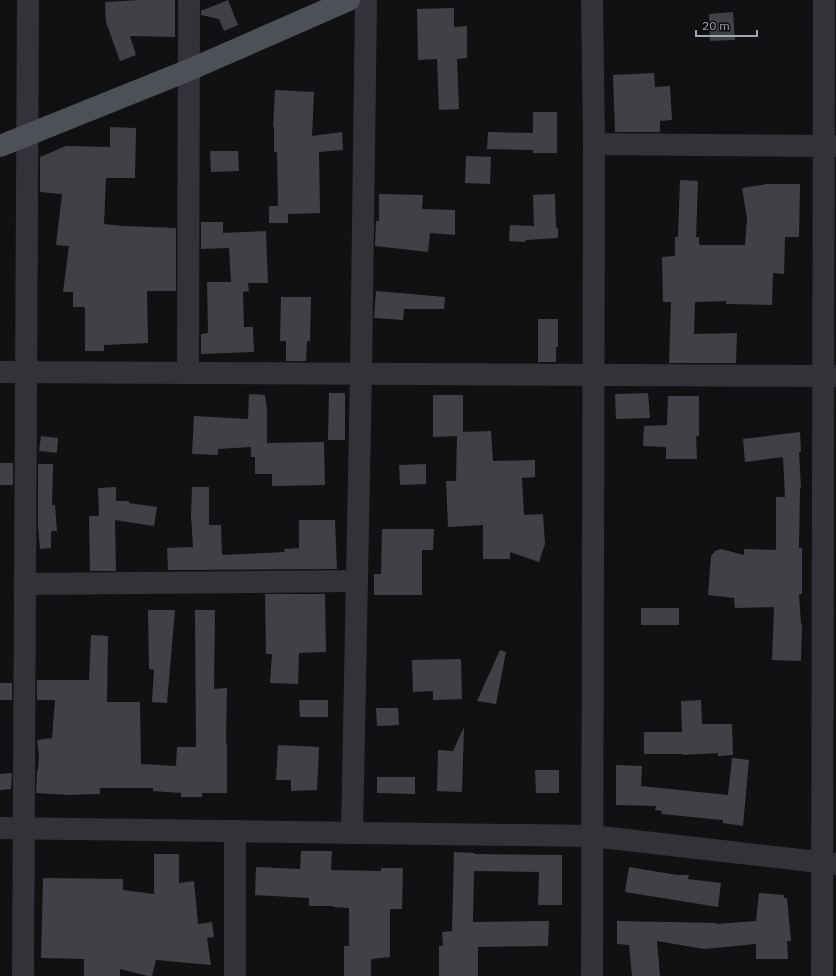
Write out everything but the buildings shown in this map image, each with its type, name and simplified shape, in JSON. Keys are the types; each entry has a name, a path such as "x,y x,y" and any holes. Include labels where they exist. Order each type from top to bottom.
{"main road":[{"path":"0,146 189,70 349,0"}],"street":[{"path":"24,976 28,0"},
{"path":"188,373 189,0"},
{"path":"352,833 366,0"},
{"path":"592,0 594,144 592,976"},
{"path":"822,976 829,863 830,376 830,146 824,0"},
{"path":"594,144 830,146"},
{"path":"0,372 830,376"},
{"path":"25,584 357,581"},
{"path":"0,828 592,836 829,863"},
{"path":"235,831 235,976"}]}
